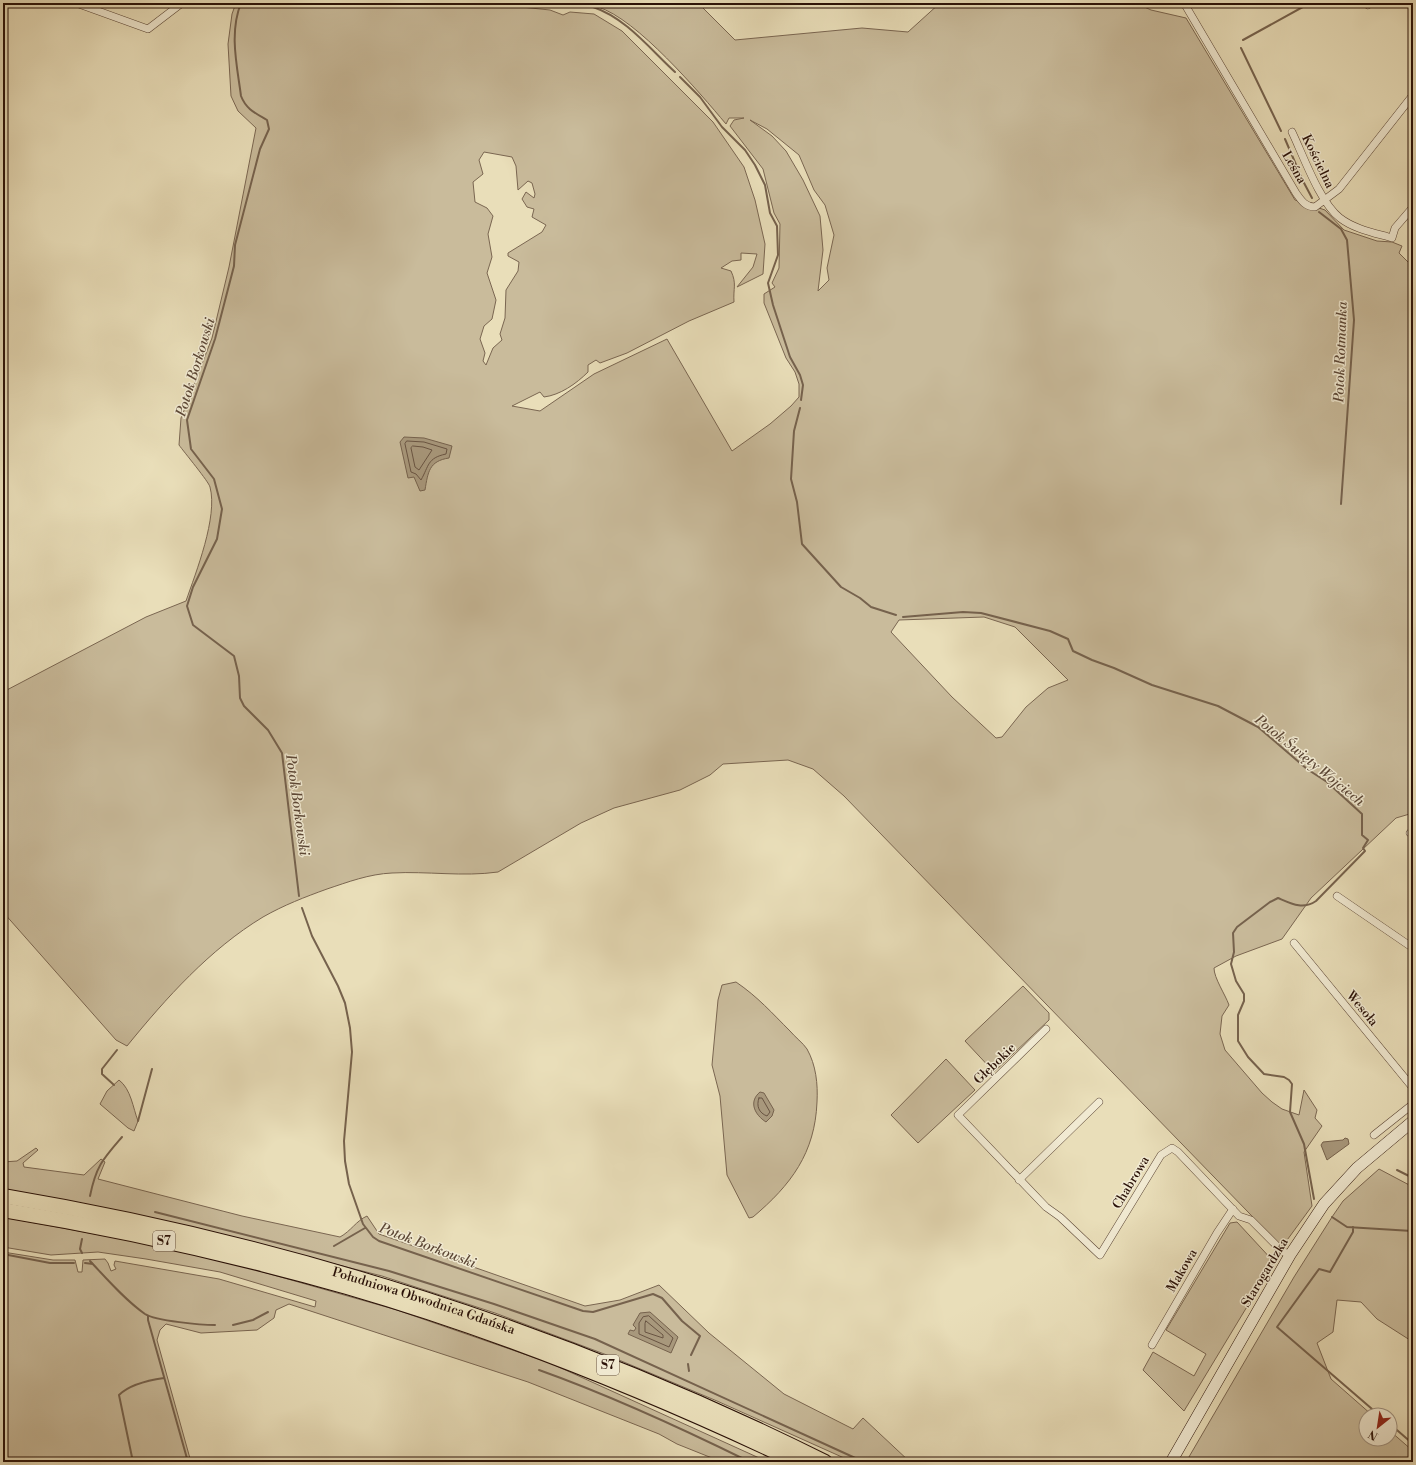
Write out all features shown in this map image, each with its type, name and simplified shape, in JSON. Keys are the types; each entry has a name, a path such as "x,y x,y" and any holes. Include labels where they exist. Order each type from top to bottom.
{"highway":[{"name":"Południowa Obwodnica Gdańska","path":"3,1196 105,1215 195,1235 306,1263 424,1298 524,1333 634,1376 748,1425 825,1462"},
{"name":"Południowa Obwodnica Gdańska","path":"3,1210 132,1234 352,1289 502,1338 563,1360 649,1395 797,1462"}],"main road":[{"name":"Starogardzka","path":"1171,1462 1290,1255 1320,1210 1338,1187 1357,1168 1413,1121"}],"street":[{"path":"76,3 148,29 182,3"},
{"name":"Leśna","path":"1184,3 1301,201 1312,207 1325,200 1339,189 1413,95"},
{"name":"Kościelna","path":"1292,132 1325,200 1338,217 1350,224 1392,238 1395,228 1413,207"},
{"path":"1336,896 1413,948"},
{"name":"Wesoła","path":"1294,943 1413,1088"},
{"name":"Głębokie","path":"958,1115 1046,1029"},
{"path":"1019,1180 1099,1102"},
{"path":"1374,1135 1413,1104"},
{"name":"Chabrowa","path":"958,1115 1019,1180 1100,1255 1160,1155 1172,1148 1178,1152 1233,1210 1240,1216 1252,1220 1282,1251 1290,1255"},
{"name":"Makowa","path":"1152,1345 1217,1232 1233,1210"}],"shaded area":[{"path":"236,3 483,3 550,10 563,15 570,12 594,14 622,31 713,122 744,167 755,200 765,244 763,274 737,287 753,267 757,254 741,253 741,260 732,261 721,268 731,271 733,275 734,302 689,321 627,353 600,363 596,360 588,365 588,372 573,385 556,394 544,397 540,392 512,406 540,411 594,374 667,339 732,451 770,424 799,397 799,384 795,372 786,358 764,303 764,294 775,287 772,283 779,268 780,224 774,213 763,169 730,126 734,120 744,118 729,118 726,124 684,76 649,41 614,14 593,6 553,3 698,3 735,40 862,28 908,32 940,3 1136,3 1151,10 1186,18 1295,200 1325,210 1344,230 1377,241 1392,242 1402,246 1399,253 1413,267 1413,813 1396,818 1311,898 1282,939 1236,956 1214,968 1214,972 1229,1005 1222,1016 1220,1034 1225,1050 1262,1093 1282,1109 1299,1115 1304,1090 1317,1110 1315,1118 1322,1126 1304,1152 1312,1206 1282,1247 844,796 813,769 788,760 723,764 710,775 680,790 614,808 581,823 498,872 472,874 383,874 351,881 295,902 263,917 207,959 157,1010 127,1046 116,1040 3,912 3,692 146,617 186,601 209,529 212,499 209,484 179,445 181,418 212,338 229,267 256,128 238,111 231,96 228,44 232,14","holes":["750,120 767,129 799,155 814,190 825,205 834,235 827,268 829,280 818,291 823,250 820,216 803,180 786,151 772,136","484,152 512,157 516,166 518,190 528,181 532,183 535,194 534,198 526,192 522,199 527,207 534,209 532,217 546,225 542,232 508,253 508,256 519,262 518,271 506,290 505,318 500,334 502,340 493,348 486,365 483,361 485,353 480,339 484,326 492,319 496,300 487,273 492,257 488,234 493,216 487,208 475,202 473,182 483,174 479,160","984,617 1015,627 1068,680 1048,688 1026,707 1002,737 996,738 952,697 891,632 899,620"]},
{"path":"736,982 764,1005 807,1049 816,1075 817,1088 815,1120 812,1137 806,1152 798,1167 779,1193 753,1217 749,1218 727,1175 720,1096 712,1065 718,1000 722,985"},
{"path":"1023,986 1049,1013 1049,1020 994,1072 965,1041"},
{"path":"946,1059 975,1090 918,1143 891,1115"},
{"path":"119,1080 129,1094 138,1121 134,1131 128,1128 100,1104 107,1091"},
{"path":"36,1148 38,1150 23,1163 24,1167 84,1175 101,1159 105,1162 98,1179 242,1216 340,1237 367,1216 379,1234 585,1306 620,1300 659,1285 709,1333 784,1394 853,1429 863,1418 910,1462 853,1462 717,1401 607,1355 495,1313 382,1276 299,1255 3,1189 3,1162 17,1161"},
{"path":"1379,1169 1413,1187 1413,1342 1377,1319 1361,1302 1337,1300 1333,1332 1317,1343 1331,1379 1363,1407 1358,1407 1358,1447 1398,1447 1398,1438 1413,1451 1413,1462 1186,1462 1294,1277 1343,1201"},
{"path":"3,1217 149,1244 249,1268 397,1310 550,1363 768,1462 722,1462 677,1444 659,1434 528,1382 289,1304 276,1310 274,1318 257,1330 201,1333 166,1324 160,1330 157,1340 191,1462 3,1462 3,1252 53,1260 75,1260 78,1272 82,1272 83,1260 105,1259 111,1271 116,1269 114,1265 115,1261 219,1279 315,1307 316,1301 220,1272 146,1259 98,1252 51,1255 3,1247"},
{"path":"1237,1222 1274,1262 1184,1411 1143,1370 1153,1352 1194,1376 1206,1354 1166,1330 1230,1223"}],"water":[{"path":"404,437 424,438 452,446 449,458 442,459 431,468 427,478 425,490 420,491 414,477 408,478 400,442"},
{"path":"760,1092 764,1093 774,1110 772,1116 766,1122 759,1116 754,1108 754,1100"},
{"path":"1345,1138 1348,1139 1349,1144 1327,1160 1321,1145 1323,1142 1343,1140"},
{"path":"650,1312 678,1337 671,1353 628,1334 630,1330 634,1331 636,1328 633,1325 640,1313"}],"waterway":[{"name":"Potok Borkowski","path":"241,3 235,26 236,61 241,96 248,107 267,120 269,129 260,149 235,245 234,266 215,339 187,420 191,449 214,479 222,509 217,539 193,587 187,606 193,625 234,656 239,676 240,698 244,706 268,730 282,753 299,896"},
{"name":"Potok Święty Wojciech","path":"504,3 593,7 605,12 627,26 675,72"},
{"name":"Potok Rotmanka","path":"1243,40 1310,3"},
{"name":"Potok Rotmanka","path":"1241,48 1281,131"},
{"name":"Potok Święty Wojciech","path":"680,77 700,97 722,127 745,150 755,165 765,185 770,213 777,226 778,255 768,283 773,305 790,357 800,375 803,385 801,400"},
{"name":"Potok Rotmanka","path":"1285,139 1312,198"},
{"name":"Potok Rotmanka","path":"1319,212 1341,229 1347,240 1354,320 1341,504"},
{"name":"Potok Święty Wojciech","path":"800,408 794,431 791,479 797,502 802,544 841,587 860,598 871,607 896,615"},
{"name":"Potok Święty Wojciech","path":"903,617 963,612 981,613 1050,631 1068,639 1073,651 1092,660 1152,685 1218,706 1258,727 1307,769 1327,782 1362,814 1362,835 1368,840 1363,848 1365,851 1316,901 1302,906 1278,898 1270,902 1237,927 1233,933 1234,952 1231,964 1236,981 1244,994 1244,1001 1238,1015 1238,1041 1248,1057 1264,1074 1284,1077 1292,1084 1290,1112 1304,1144 1314,1199"},
{"name":"Potok Borkowski","path":"302,908 312,936 338,986 345,1003 350,1028 352,1052 344,1141 345,1161 349,1184 363,1224 373,1237 379,1241 583,1311 593,1312 653,1294 662,1298 682,1321 700,1336 691,1355"},
{"path":"114,1085 102,1074 102,1069 117,1050"},
{"path":"138,1121 152,1069"},
{"path":"90,1196 95,1177 101,1164 122,1137"},
{"path":"1397,1170 1413,1178"},
{"path":"155,1212 389,1271 494,1304 595,1339 864,1462"},
{"path":"1332,1217 1347,1227 1412,1231"},
{"name":"Potok Święty Wojciech","path":"1353,1227 1353,1232 1330,1272 1319,1269 1277,1327 1370,1407"},
{"path":"334,1246 365,1228"},
{"path":"82,1239 80,1249 82,1253"},
{"path":"3,1254 50,1263 74,1263"},
{"path":"90,1261 123,1296 145,1314 169,1321 215,1325"},
{"path":"85,1263 93,1264"},
{"path":"233,1325 253,1320 268,1312"},
{"path":"148,1316 188,1462"},
{"name":"Potok Borkowski","path":"688,1364 689,1371"},
{"path":"539,1370 646,1413 750,1462"},
{"path":"133,1462 119,1395 134,1385 164,1378"},
{"name":"Potok Święty Wojciech","path":"1398,1431 1413,1444"}]}
